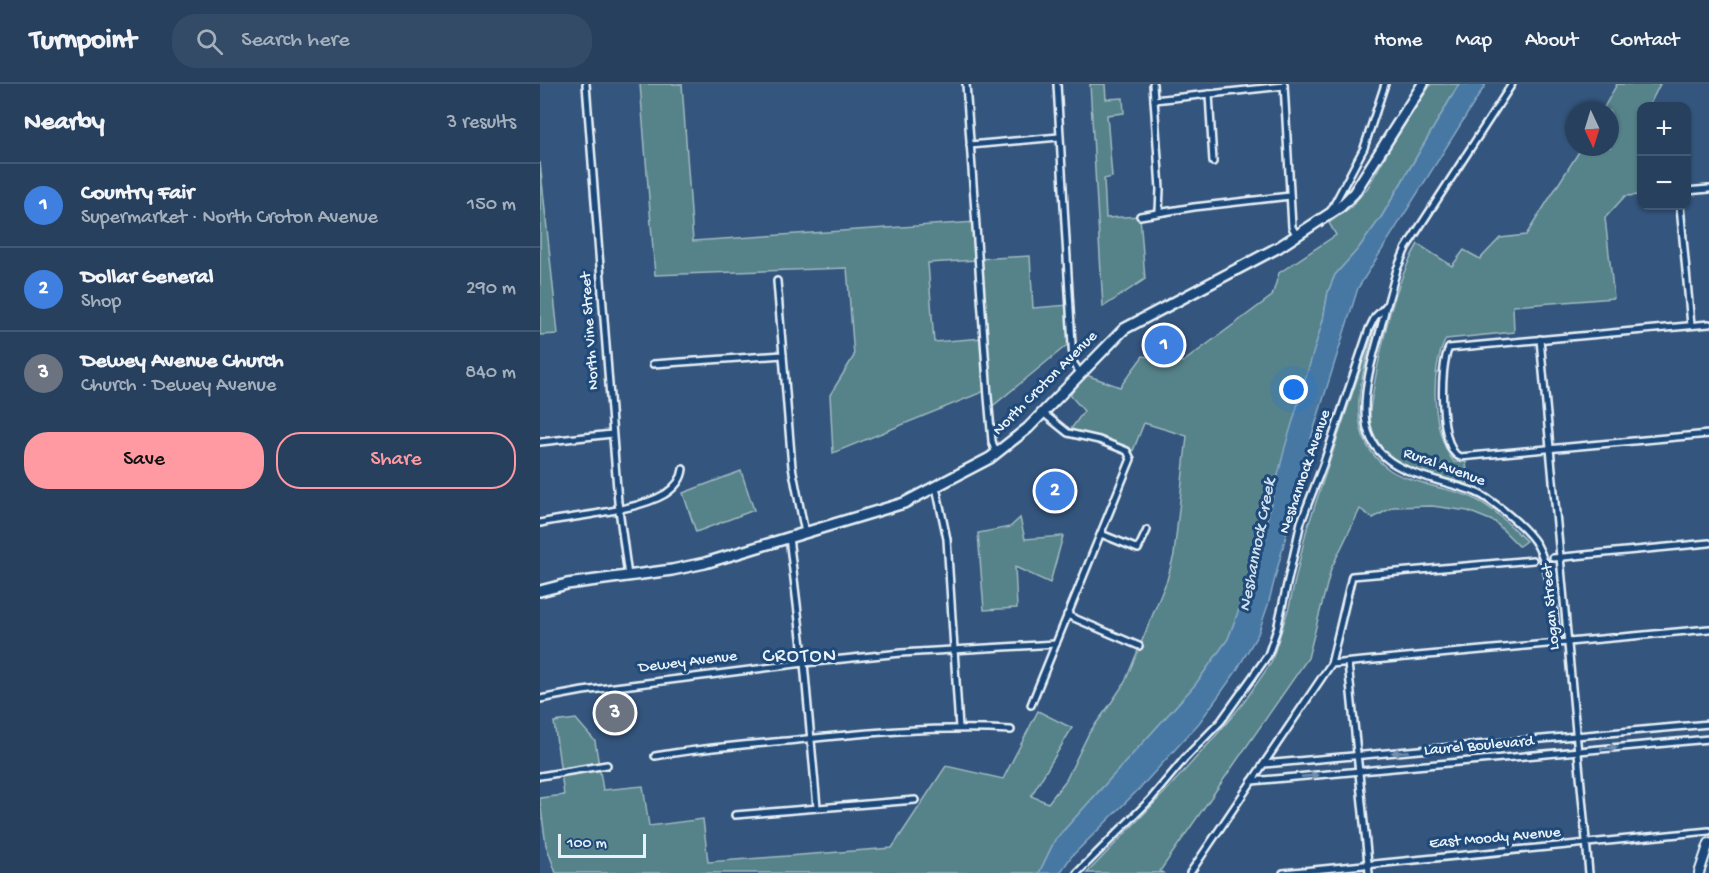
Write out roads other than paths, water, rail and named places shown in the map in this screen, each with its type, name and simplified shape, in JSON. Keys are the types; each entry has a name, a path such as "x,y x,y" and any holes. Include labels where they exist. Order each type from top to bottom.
{"main road":[{"name":"North Croton Avenue","path":"540,591 567,584 692,566 805,533 904,503 996,454 1043,413 1115,336 1134,322 1266,255 1340,207 1354,193 1423,84"},
{"path":"1699,873 1709,843"}],"street":[{"name":"North Vine Street","path":"586,84 612,434 628,576"},
{"path":"966,84 988,397 992,441 996,454"},
{"path":"1057,84 1073,362 1080,373"},
{"path":"1153,84 1160,189 1159,212"},
{"path":"1329,214 1364,148 1385,84"},
{"name":"Neshannock Avenue","path":"1077,873 1150,800 1185,758 1221,721 1268,655 1277,629 1300,522 1323,465 1369,329 1378,313 1387,304 1406,248 1512,84"},
{"path":"1154,100 1284,85 1292,227 1297,236"},
{"path":"1209,94 1214,162"},
{"path":"970,145 1059,137"},
{"path":"1691,191 1709,189"},
{"path":"1140,216 1290,196"},
{"path":"1680,210 1691,325"},
{"path":"777,281 792,467 805,533"},
{"name":"Rural Avenue","path":"1387,304 1365,398 1366,423 1374,443 1386,458 1406,471 1474,491 1491,500 1532,537 1545,563 1558,643"},
{"path":"1709,324 1449,348 1445,357 1442,391 1444,418 1454,453 1457,456 1709,434"},
{"name":"Logan Street","path":"1540,339 1589,873"},
{"path":"653,364 783,355"},
{"path":"1031,705 1131,459 1129,453 1116,446 1068,433 1043,413"},
{"path":"540,442 612,434"},
{"path":"540,523 619,509 664,495 678,483 683,469"},
{"path":"936,487 947,539 959,728"},
{"path":"1101,534 1138,549 1147,530"},
{"path":"789,537 818,807"},
{"path":"1553,558 1709,543"},
{"path":"1190,873 1331,664 1352,576 1533,560"},
{"path":"1067,615 1139,646"},
{"path":"1331,664 1709,629"},
{"name":"Dewey Avenue","path":"540,699 583,691 804,663 901,653 1056,644"},
{"path":"1348,663 1369,873"},
{"name":"Laurel Boulevard","path":"1264,764 1709,724"},
{"path":"655,756 691,750 864,733 959,728 1011,730"},
{"name":"Laurel Boulevard","path":"1252,781 1709,739"},
{"path":"540,776 607,765"},
{"path":"735,815 915,800"},
{"name":"East Moody Avenue","path":"1282,873 1709,831"}],"water":[{"path":"1459,84 1486,84 1358,288 1312,435 1268,605 1258,634 1235,673 1199,723 1141,787 1071,857 1060,873 1039,873 1055,840 1195,685 1228,639 1255,567 1285,447 1323,320 1328,292 1335,275 1382,216"}],"place":[{"name":"Country Fair","path":"1164,345"},
{"name":"Dollar General","path":"1055,491"},
{"name":"Dewey Avenue Church","path":"615,713"}],"district":[{"name":"CROTON","path":"800,657"}],"water label":[{"name":"Neshannock Creek","path":"1258,545"}]}
